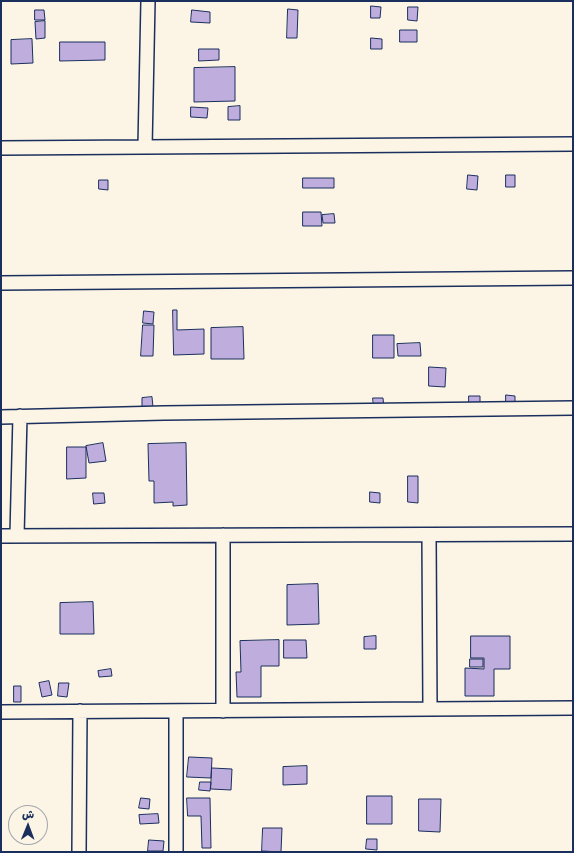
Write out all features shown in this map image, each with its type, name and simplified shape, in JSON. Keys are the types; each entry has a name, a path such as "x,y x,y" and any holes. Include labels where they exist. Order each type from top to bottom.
{"street":[{"path":"146,146 148,1"},
{"path":"1,148 573,144"},
{"path":"1,283 573,278"},
{"path":"1,417 164,413 573,408"},
{"path":"16,536 20,416"},
{"path":"1,536 573,534"},
{"path":"223,711 224,535"},
{"path":"429,535 430,709"},
{"path":"1,712 573,708"},
{"path":"79,852 80,711"},
{"path":"176,711 176,852"}],"building":[{"path":"371,6 381,7 380,18 371,18"},
{"path":"408,7 418,7 417,21 408,20"},
{"path":"288,9 298,10 297,38 287,38"},
{"path":"35,10 44,10 45,20 35,20"},
{"path":"192,10 210,12 210,23 191,22"},
{"path":"45,21 45,38 36,39 35,22"},
{"path":"400,30 417,30 417,42 400,42"},
{"path":"371,38 382,39 382,49 371,49"},
{"path":"32,39 33,63 11,64 11,40"},
{"path":"60,42 105,42 105,60 60,61"},
{"path":"199,49 219,49 219,60 199,61"},
{"path":"235,67 235,101 194,102 194,68"},
{"path":"240,106 240,120 228,120 228,107"},
{"path":"191,107 208,108 207,118 191,117"},
{"path":"468,175 478,176 477,190 467,189"},
{"path":"506,175 515,175 515,187 506,187"},
{"path":"303,178 334,178 334,188 303,188"},
{"path":"99,180 108,180 108,190 99,189"},
{"path":"303,212 321,212 322,226 303,226"},
{"path":"334,214 335,223 323,223 322,215"},
{"path":"173,310 177,310 177,330 204,329 204,354 174,355"},
{"path":"144,311 154,312 153,324 143,323"},
{"path":"143,325 154,325 153,356 141,356"},
{"path":"243,327 244,359 211,359 211,328"},
{"path":"373,335 394,335 394,358 373,358"},
{"path":"420,343 421,356 398,356 397,344"},
{"path":"429,367 446,368 445,387 429,386"},
{"path":"506,395 515,396 515,405 506,405"},
{"path":"469,396 480,396 480,406 469,406"},
{"path":"152,397 153,407 142,407 142,398"},
{"path":"373,398 383,398 384,408 374,408"},
{"path":"103,443 106,461 89,463 86,446"},
{"path":"186,443 187,505 173,506 173,502 154,503 154,481 149,481 148,444"},
{"path":"67,447 86,447 86,478 67,479"},
{"path":"408,476 418,476 418,503 408,502"},
{"path":"370,492 380,493 380,503 370,502"},
{"path":"93,493 104,493 105,503 94,504"},
{"path":"318,584 319,624 287,625 287,585"},
{"path":"93,602 94,634 60,634 60,603"},
{"path":"376,636 376,649 364,649 364,637"},
{"path":"471,636 510,636 510,669 494,669 494,696 465,696 465,668 484,669 484,658 471,658"},
{"path":"279,640 279,666 261,666 261,697 237,697 236,672 241,672 240,641"},
{"path":"284,640 306,640 307,658 284,658"},
{"path":"470,659 483,659 483,667 470,667"},
{"path":"111,669 112,676 99,677 98,671"},
{"path":"49,681 52,695 42,697 39,683"},
{"path":"59,683 69,683 67,697 58,696"},
{"path":"14,686 21,686 21,702 14,702"},
{"path":"189,757 212,758 211,778 187,777"},
{"path":"307,766 307,784 283,785 283,767"},
{"path":"212,768 232,769 231,790 211,789"},
{"path":"200,782 211,782 210,791 199,790"},
{"path":"367,796 392,796 392,824 367,824"},
{"path":"141,798 150,799 149,809 139,808"},
{"path":"187,798 210,798 211,848 202,848 201,816 188,816"},
{"path":"419,799 441,799 440,832 419,831"},
{"path":"158,814 159,823 140,824 139,815"},
{"path":"263,828 282,828 281,852 262,851"},
{"path":"367,839 377,839 377,850 366,849"},
{"path":"149,840 164,841 163,851 148,851"}]}
